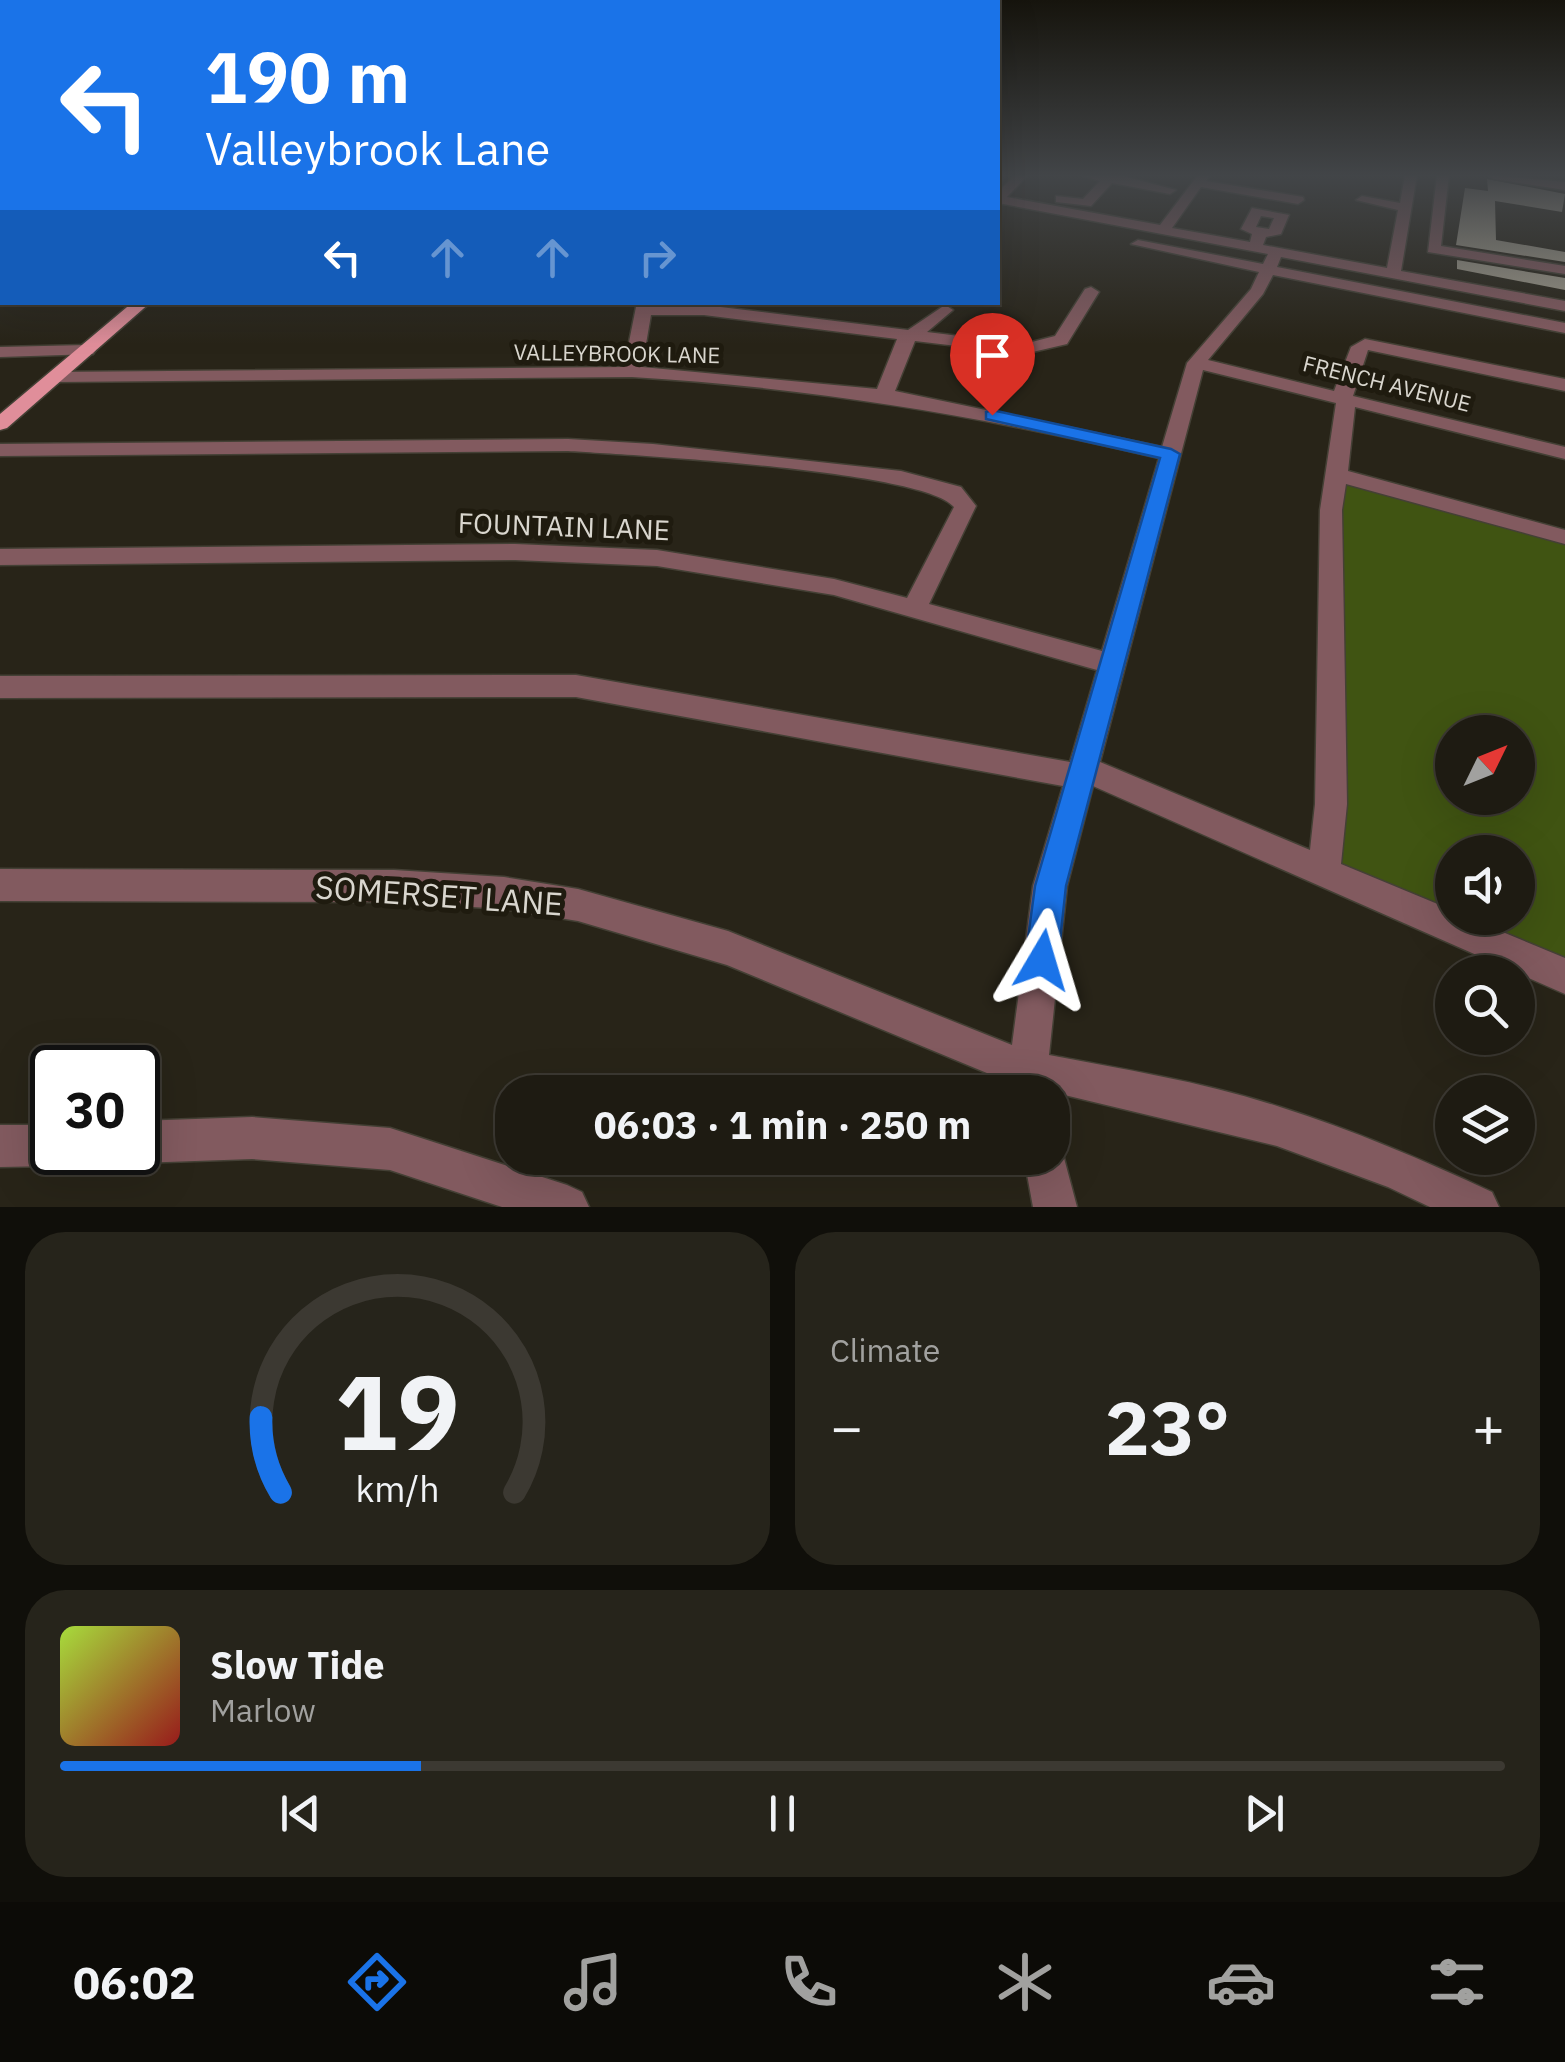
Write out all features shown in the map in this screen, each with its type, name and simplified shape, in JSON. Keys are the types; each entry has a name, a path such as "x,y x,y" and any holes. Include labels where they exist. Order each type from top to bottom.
{"main road":[{"path":"0,424 140,305"}],"street":[{"path":"1083,231 1092,234"},
{"path":"1164,231 1565,306"},
{"path":"1393,275 1402,231"},
{"path":"1433,248 1436,231"},
{"path":"1130,242 1264,251 1565,328"},
{"path":"1348,266 1350,244"},
{"path":"1399,252 1433,248 1565,270"},
{"path":"1031,1075 1050,886 1196,363 1258,292 1264,251"},
{"path":"632,372 645,306 779,310 1024,348 1061,340 1091,292"},
{"path":"884,396 903,342 944,310"},
{"path":"1324,872 1331,804 1331,510 1344,399 1360,347 1365,344 1565,385"},
{"path":"0,352 87,350"},
{"name":"FRENCH AVENUE","path":"1196,363 1565,453"},
{"name":"VALLEYBROOK LANE","path":"55,377 632,372 884,396 1171,454"},
{"path":"0,450 568,445 653,450 900,478 953,492 965,506 915,608"},
{"path":"1338,475 1565,537"},
{"name":"FOUNTAIN LANE","path":"0,557 441,552 617,555 739,569 915,608 1112,664"},
{"path":"0,687 576,686 1082,773 1565,976"},
{"name":"SOMERSET LANE","path":"0,885 394,886 504,893 578,905 728,948 1014,1075"},
{"name":"SOMERSET LANE","path":"1070,1087 1168,1098 1277,1126 1396,1169 1477,1207"},
{"path":"160,1141 252,1138 390,1149 567,1207"},
{"path":"0,1146 30,1145"},
{"path":"1048,1175 1055,1207"}],"green space":[{"path":"1332,474 1565,537 1565,979 1535,966 1535,955 1511,955 1467,935 1535,935 1535,835 1435,835 1435,921 1335,876"}],"building":[{"path":"1458,231 1496,231 1496,240 1565,252 1565,262 1456,245"},
{"path":"1457,260 1565,278 1565,290 1457,269"}],"route":[{"path":"992,415 1171,454 1050,886 1042,960"}]}
